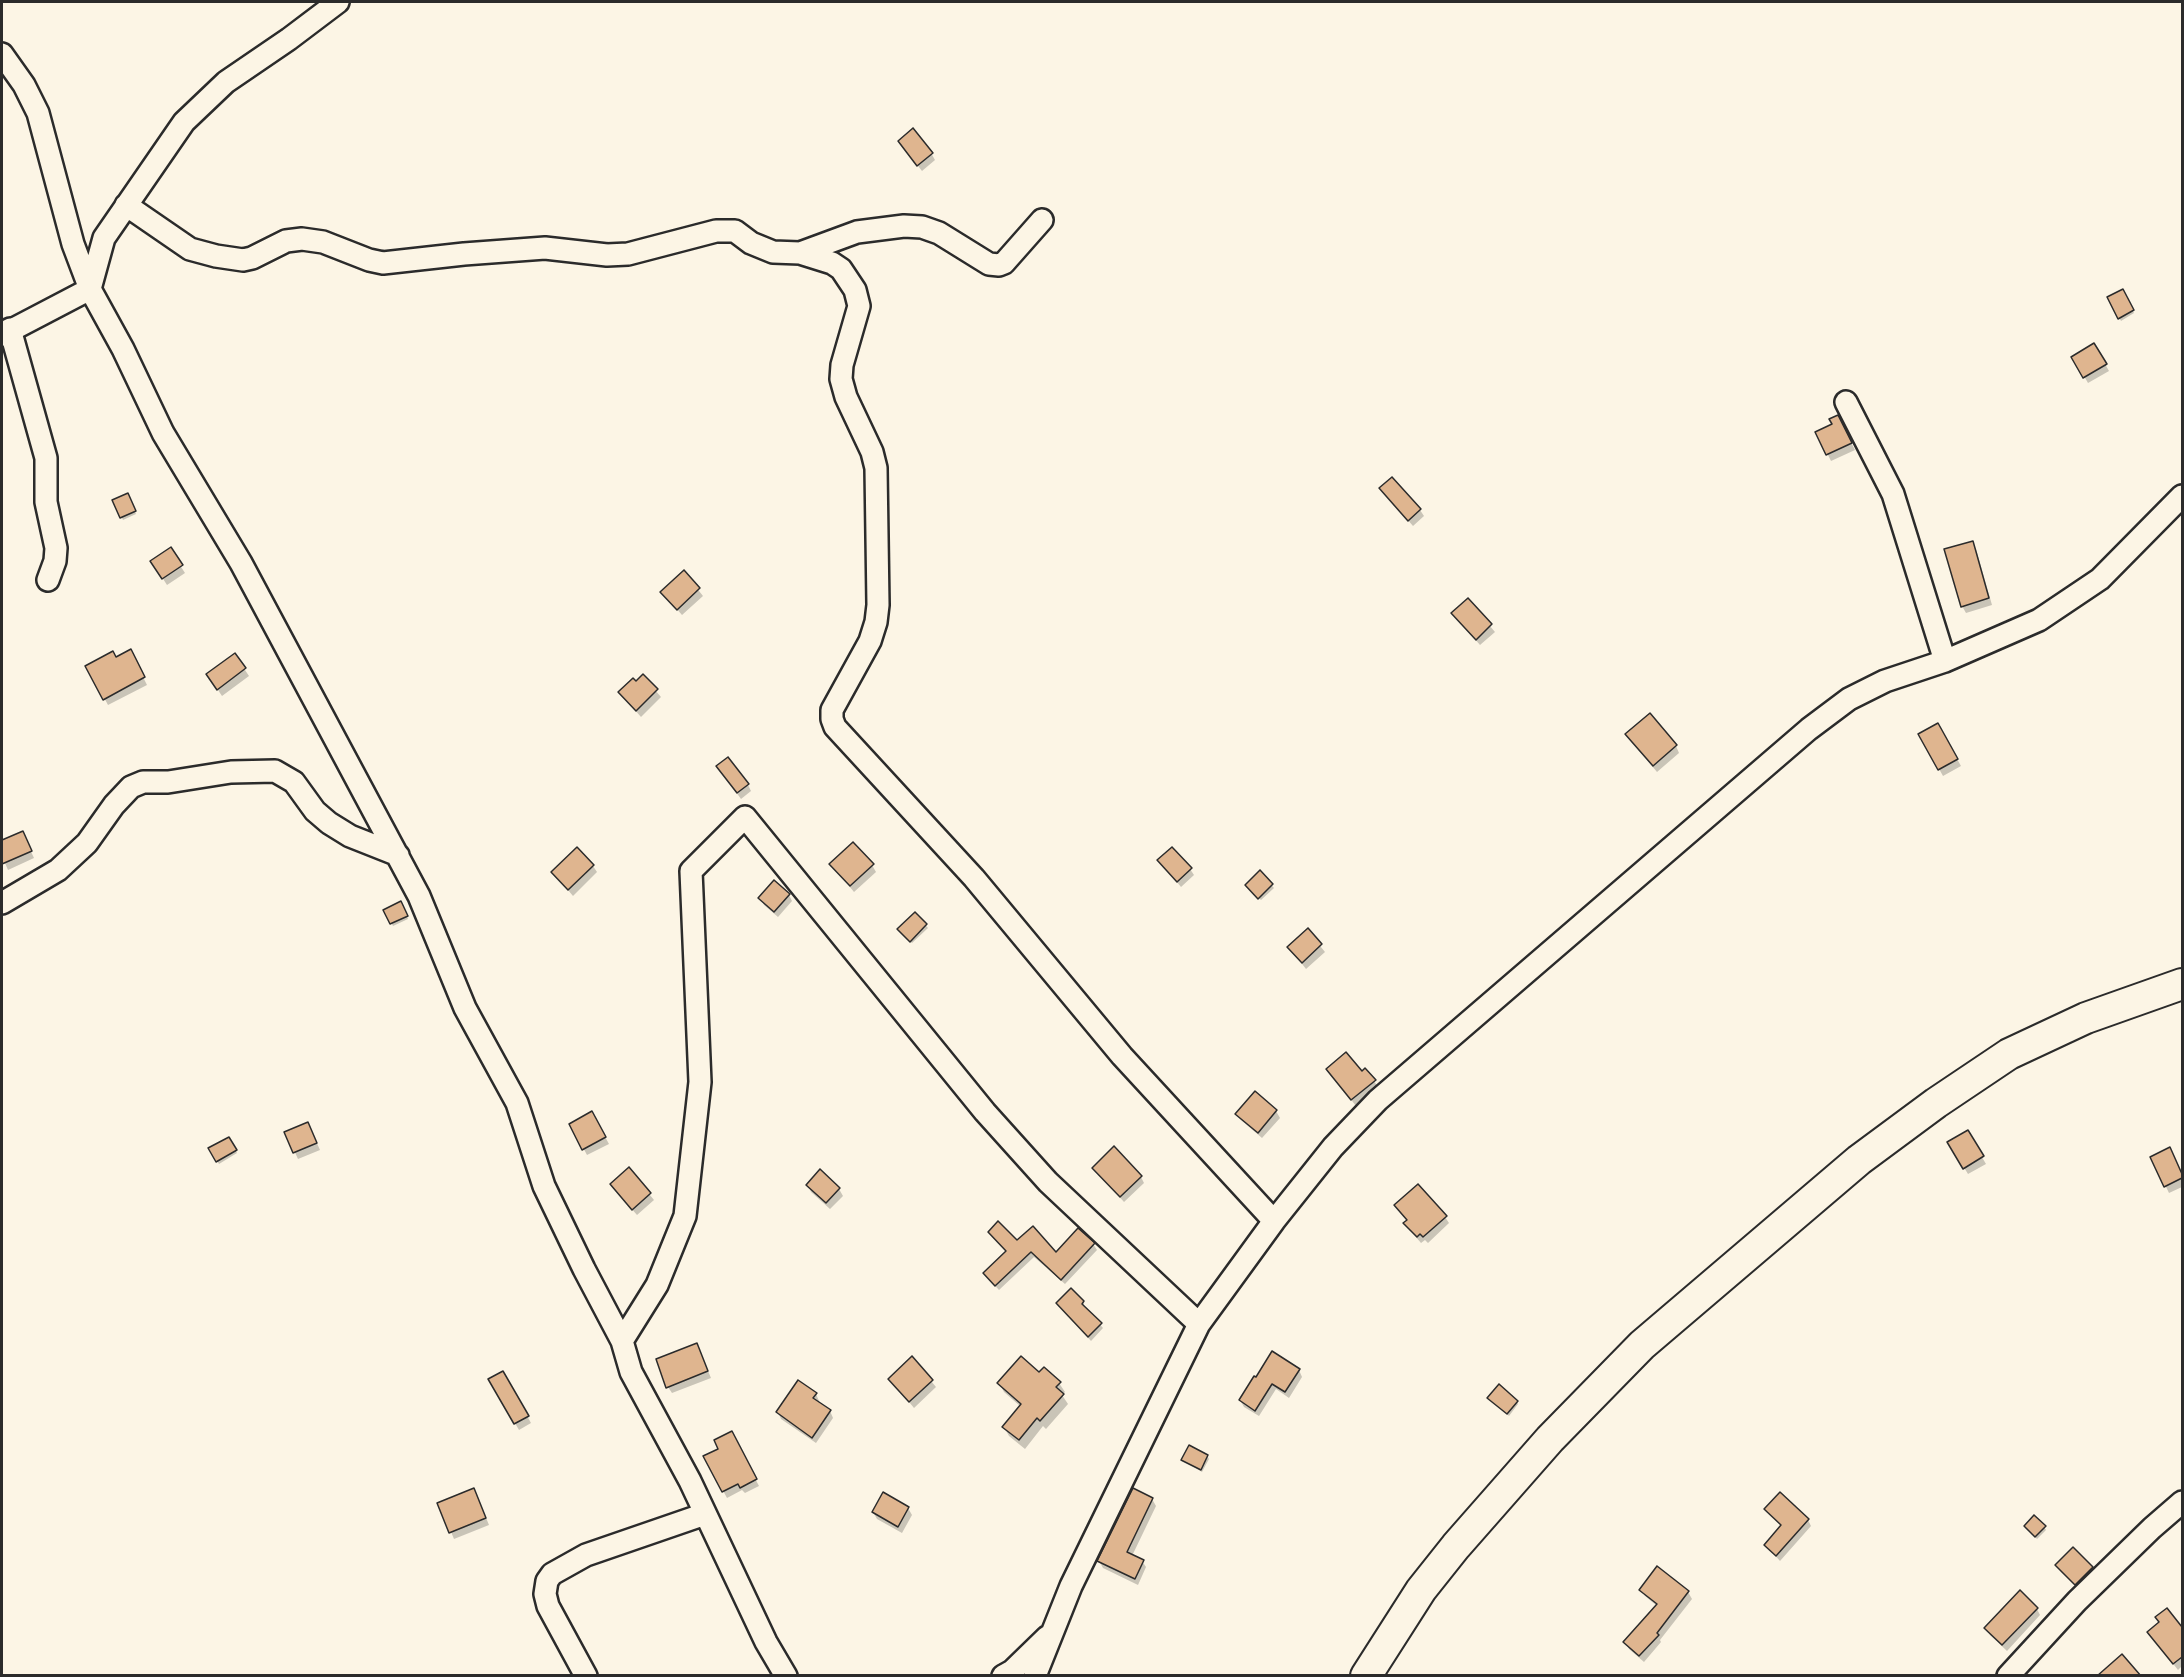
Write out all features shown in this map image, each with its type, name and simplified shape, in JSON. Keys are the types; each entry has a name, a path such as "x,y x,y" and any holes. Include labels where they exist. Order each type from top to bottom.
{"street":[{"path":"48,580 56,561 56,548 46,501 45,458 6,332 90,289 104,238 184,122 226,82 338,2"},
{"path":"2,54 24,85 38,113 73,244 90,289 123,349 163,433 241,563 398,855 427,913 465,1008 517,1103 544,1186 622,1341 634,1380 690,1481 766,1642 786,1676"},
{"path":"126,205 190,249 243,260 252,258 286,241 302,239 323,242 369,261 383,263 545,248 607,255 628,254 716,231 735,231 751,243 773,252 800,253 832,263 840,269 855,290 859,306 842,365 841,379 846,397 872,452 876,468 878,604 876,622 870,640 832,710 835,727 975,878 1122,1056 1274,1221"},
{"path":"800,253 857,232 904,226 922,227 939,233 989,264 999,266 1042,220"},
{"path":"1846,402 1893,494 1945,662"},
{"path":"1035,1676 1071,1586 1199,1324 1274,1221 1333,1147 1378,1100 1809,729 1849,699 1885,681 1945,662 2039,620 2100,579 2182,496"},
{"path":"2,903 58,870 87,843 114,805 131,787 143,782 168,782 231,772 274,771 294,782 315,811 329,823 350,836 398,855"},
{"path":"622,1341 657,1285 685,1216 700,1082 690,871 745,818 985,1112 1048,1182 1199,1324"},
{"path":"1366,1676 1420,1590 1455,1546 1550,1439 1642,1345 1859,1160 1936,1103 2009,1054 2086,1018 2182,984"},
{"path":"2008,1676 2077,1600 2182,1502"},
{"path":"586,1676 548,1606 544,1594 547,1581 552,1574 586,1555 705,1514"},
{"path":"1003,1676 1012,1671 1051,1634"}],"building":[{"path":"913,128 933,153 917,166 898,141"},
{"path":"2123,289 2134,310 2118,319 2107,297"},
{"path":"2094,343 2107,364 2083,378 2071,357"},
{"path":"1838,415 1852,443 1826,455 1815,432 1832,424 1829,419"},
{"path":"1392,477 1421,509 1408,521 1379,488"},
{"path":"128,493 136,511 120,518 112,500"},
{"path":"1973,541 1989,598 1961,607 1944,549"},
{"path":"171,547 183,565 162,579 150,561"},
{"path":"684,570 700,588 677,610 660,592"},
{"path":"1468,598 1492,624 1476,640 1451,613"},
{"path":"131,649 145,677 103,700 85,666 113,651 116,657"},
{"path":"235,653 246,668 217,690 206,674"},
{"path":"643,674 658,689 636,711 618,692 633,678 636,681"},
{"path":"1650,713 1677,745 1653,766 1625,734"},
{"path":"1938,723 1958,759 1938,770 1918,734"},
{"path":"728,757 749,784 737,793 716,766"},
{"path":"23,831 32,851 2,864 2,840"},
{"path":"853,842 874,864 850,886 829,864"},
{"path":"577,847 594,865 568,890 551,872"},
{"path":"1172,847 1192,868 1177,882 1157,860"},
{"path":"1260,870 1273,884 1258,899 1245,885"},
{"path":"774,880 790,894 774,912 758,898"},
{"path":"401,901 408,916 390,924 383,910"},
{"path":"915,912 927,924 910,942 897,929"},
{"path":"1308,928 1322,944 1302,963 1287,947"},
{"path":"1346,1052 1362,1071 1365,1068 1376,1080 1351,1100 1326,1069"},
{"path":"1255,1091 1277,1110 1258,1133 1235,1114"},
{"path":"592,1111 606,1137 582,1150 569,1124"},
{"path":"308,1122 317,1143 293,1153 284,1132"},
{"path":"1968,1130 1984,1156 1963,1169 1947,1142"},
{"path":"229,1137 237,1150 216,1162 208,1148"},
{"path":"1114,1146 1142,1176 1120,1197 1092,1168"},
{"path":"2170,1147 2182,1178 2164,1187 2150,1157"},
{"path":"629,1167 651,1193 632,1210 610,1184"},
{"path":"820,1169 840,1188 826,1203 806,1185"},
{"path":"1418,1184 1447,1216 1423,1237 1420,1234 1417,1237 1403,1223 1407,1220 1394,1205"},
{"path":"998,1221 1017,1240 1033,1226 1056,1252 1078,1228 1095,1243 1061,1280 1031,1252 995,1286 983,1273 1006,1251 988,1232"},
{"path":"1071,1288 1084,1301 1082,1304 1102,1323 1088,1337 1056,1303"},
{"path":"697,1343 708,1371 666,1388 656,1359"},
{"path":"1272,1351 1300,1369 1285,1392 1272,1384 1255,1411 1239,1400"},
{"path":"912,1356 933,1380 909,1402 888,1379"},
{"path":"1021,1356 1039,1372 1044,1367 1061,1382 1056,1387 1064,1394 1040,1421 1037,1418 1019,1440 1002,1427 1021,1404 997,1383"},
{"path":"503,1371 529,1416 514,1424 488,1379"},
{"path":"798,1380 817,1393 813,1398 831,1410 812,1438 776,1412"},
{"path":"1499,1384 1518,1401 1507,1414 1487,1398"},
{"path":"732,1431 757,1479 740,1488 738,1484 722,1492 703,1456 718,1449 714,1440"},
{"path":"1189,1445 1208,1455 1201,1470 1181,1460"},
{"path":"474,1488 486,1518 449,1533 437,1503"},
{"path":"1133,1488 1153,1498 1127,1552 1144,1560 1135,1579 1097,1561"},
{"path":"883,1492 909,1507 898,1527 872,1512"},
{"path":"1780,1492 1809,1519 1776,1556 1764,1545 1781,1525 1764,1509"},
{"path":"2034,1515 2046,1526 2035,1537 2024,1526"},
{"path":"2073,1547 2093,1567 2075,1585 2055,1565"},
{"path":"1657,1566 1689,1591 1657,1633 1659,1635 1639,1656 1623,1642 1657,1604 1639,1590"},
{"path":"2020,1590 2038,1608 2002,1645 1984,1628"},
{"path":"2167,1608 2182,1627 2182,1657 2173,1664 2147,1632 2159,1622 2155,1617"},
{"path":"2122,1654 2141,1676 2097,1676"}]}
